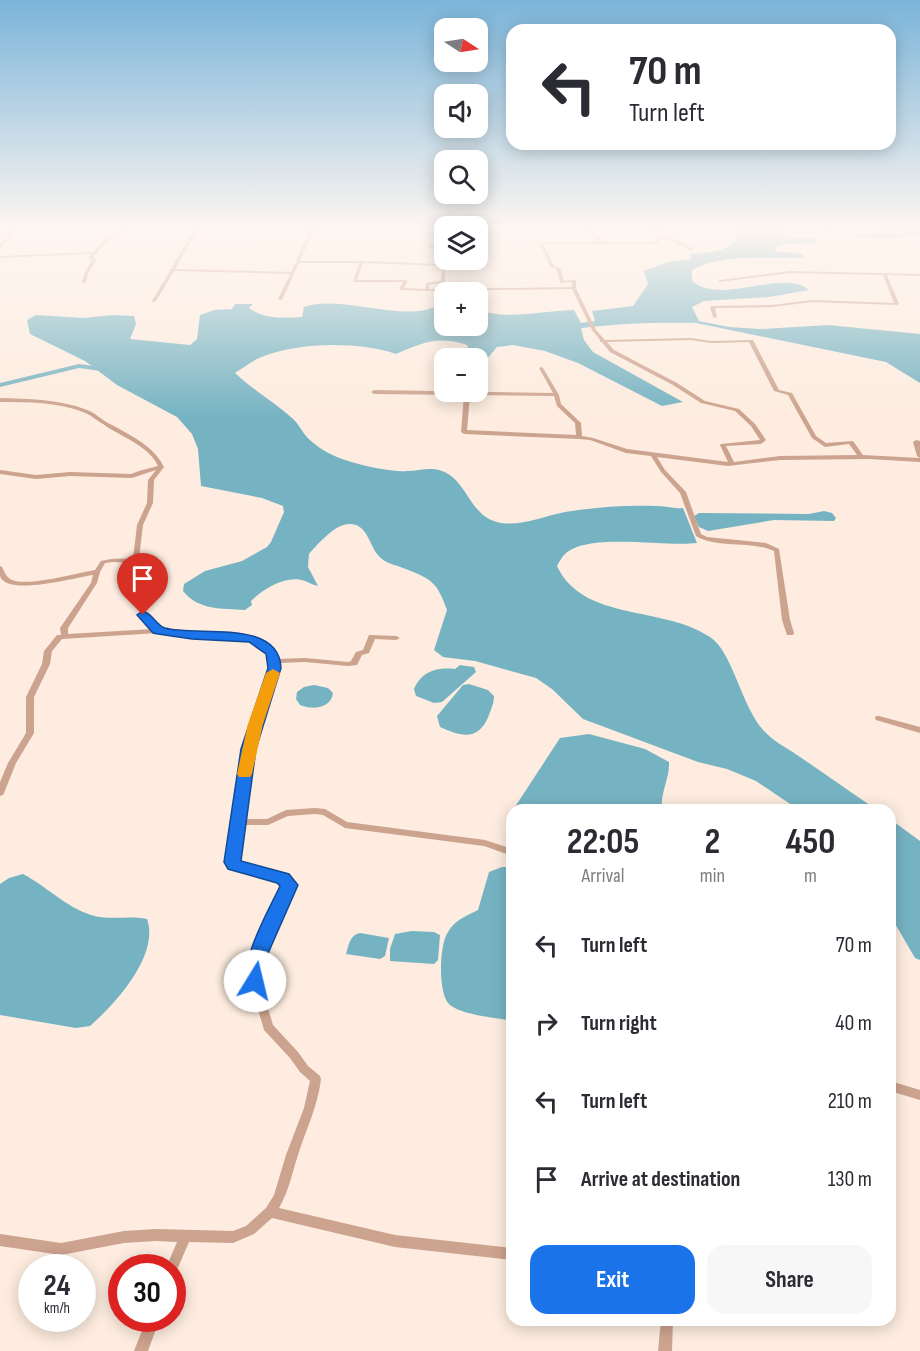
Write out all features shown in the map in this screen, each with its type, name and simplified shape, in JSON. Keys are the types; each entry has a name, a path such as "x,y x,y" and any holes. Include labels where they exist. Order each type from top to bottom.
{"street":[{"path":"154,301 159,291"},
{"path":"280,299 284,291"},
{"path":"575,291 594,330 612,351 675,384 703,402 740,412 753,424 763,440 758,443 723,445 732,464"},
{"path":"715,317 712,307 772,306 812,301 897,304 892,291"},
{"path":"602,341 691,339 711,342 751,341 777,391 790,394 814,437 825,445 851,442 861,457"},
{"path":"541,368 559,405 578,423 579,437"},
{"path":"374,392 434,393"},
{"path":"488,393 556,395"},
{"path":"0,400 47,402 95,415 149,451 160,462 161,468 151,480 152,495 142,519 134,561 133,583 139,607 158,631"},
{"path":"466,402 464,432 579,437 626,451 732,464 780,458 920,458 916,442 920,443"},
{"path":"653,455 663,471 683,492 698,535 705,539 766,545 777,550 786,620 790,633"},
{"path":"0,472 45,477 70,474 132,477 141,472 161,468"},
{"path":"65,636 64,628 94,583 103,562 134,561"},
{"path":"0,568 5,578 13,582 39,581 97,572"},
{"path":"0,793 12,763 30,733 30,697 46,664 48,651 60,637 158,631 192,636 237,636 253,639 271,652 274,661 271,679 249,749 237,822 233,864 283,878 289,885 257,958 255,981 268,1028 304,1069 316,1079 314,1100 293,1153 279,1201 250,1230 233,1238 124,1237 62,1249 0,1240"},
{"path":"274,661 354,663 359,654 366,651 372,637 396,638"},
{"path":"879,718 920,730"},
{"path":"237,822 268,822 286,813 325,812 345,825 485,843 506,852"},
{"path":"896,1088 920,1095"},
{"path":"270,1212 395,1241 506,1253"},
{"path":"178,1254 185,1237"},
{"path":"665,1351 667,1326"},
{"path":"141,1351 148,1332"}],"water":[{"path":"643,291 803,291 769,297 704,301 692,307 699,321 729,327 760,329 828,325 920,334 920,383 886,362 696,323 624,324 581,328 584,340 593,352 683,402 662,406 578,363 545,351 513,345 497,347 488,358 488,348 468,348 467,345 448,341 422,344 396,354 346,345 309,346 259,358 235,373 292,418 306,436 320,448 353,463 371,467 402,471 439,470 455,480 478,510 485,517 494,521 520,523 565,512 611,507 683,508 697,543 608,542 591,544 576,547 565,554 557,566 569,584 585,596 604,605 670,620 710,637 725,654 749,708 764,731 868,804 790,804 756,781 727,769 698,762 583,719 552,689 536,678 475,661 443,657 434,650 447,610 440,593 421,575 382,559 365,532 356,525 338,527 309,554 308,567 318,586 298,579 283,581 262,592 251,601 252,605 245,610 211,607 196,602 183,591 184,584 205,571 242,561 267,547 284,512 283,506 262,498 201,486 198,449 192,434 177,417 117,385 85,361 30,334 27,320 36,315 84,318 112,315 134,316 136,324 130,339 190,345 197,339 200,315 214,310 232,309 235,304 253,304 249,308 255,312 288,318 302,317 304,307 320,304 397,311 415,311 434,306 434,336 488,336 488,313 513,315 574,310 581,323 595,321 592,311 633,306"},
{"path":"824,511 832,513 836,518 834,521 774,520 708,531 699,527 694,516 699,513 809,514"},
{"path":"460,665 474,667 476,672 442,702 434,703 416,696 414,689 426,674 436,670 455,669"},
{"path":"469,684 488,690 494,696 485,723 475,733 469,734 456,733 440,727 437,716 463,685"},
{"path":"314,685 328,688 333,693 332,698 320,707 300,705 296,699 297,692 304,687"},
{"path":"589,734 645,749 669,762 662,804 517,804 560,738"},
{"path":"896,823 920,841 920,960 915,958 896,925"},
{"path":"506,867 506,1020 454,1008 445,999 441,980 441,957 445,938 457,921 478,910 489,872"},
{"path":"23,874 73,907 91,915 105,918 147,919 149,933 147,948 141,963 122,992 90,1026 76,1028 0,1015 0,884 9,878"},
{"path":"412,931 434,932 440,935 438,960 434,964 390,961 390,949 395,934"},
{"path":"360,933 389,938 385,956 380,959 346,954 352,938"}],"waterway":[{"path":"0,385 79,366 109,370"}],"slow traffic":[{"path":"244,774 255,724 273,673"}],"route":[{"path":"143,615 158,631 192,636 237,636 253,639 271,652 274,658 275,668 255,724 249,749 232,862 234,865 252,871 283,878 288,881 289,885 257,958 255,981"}]}
